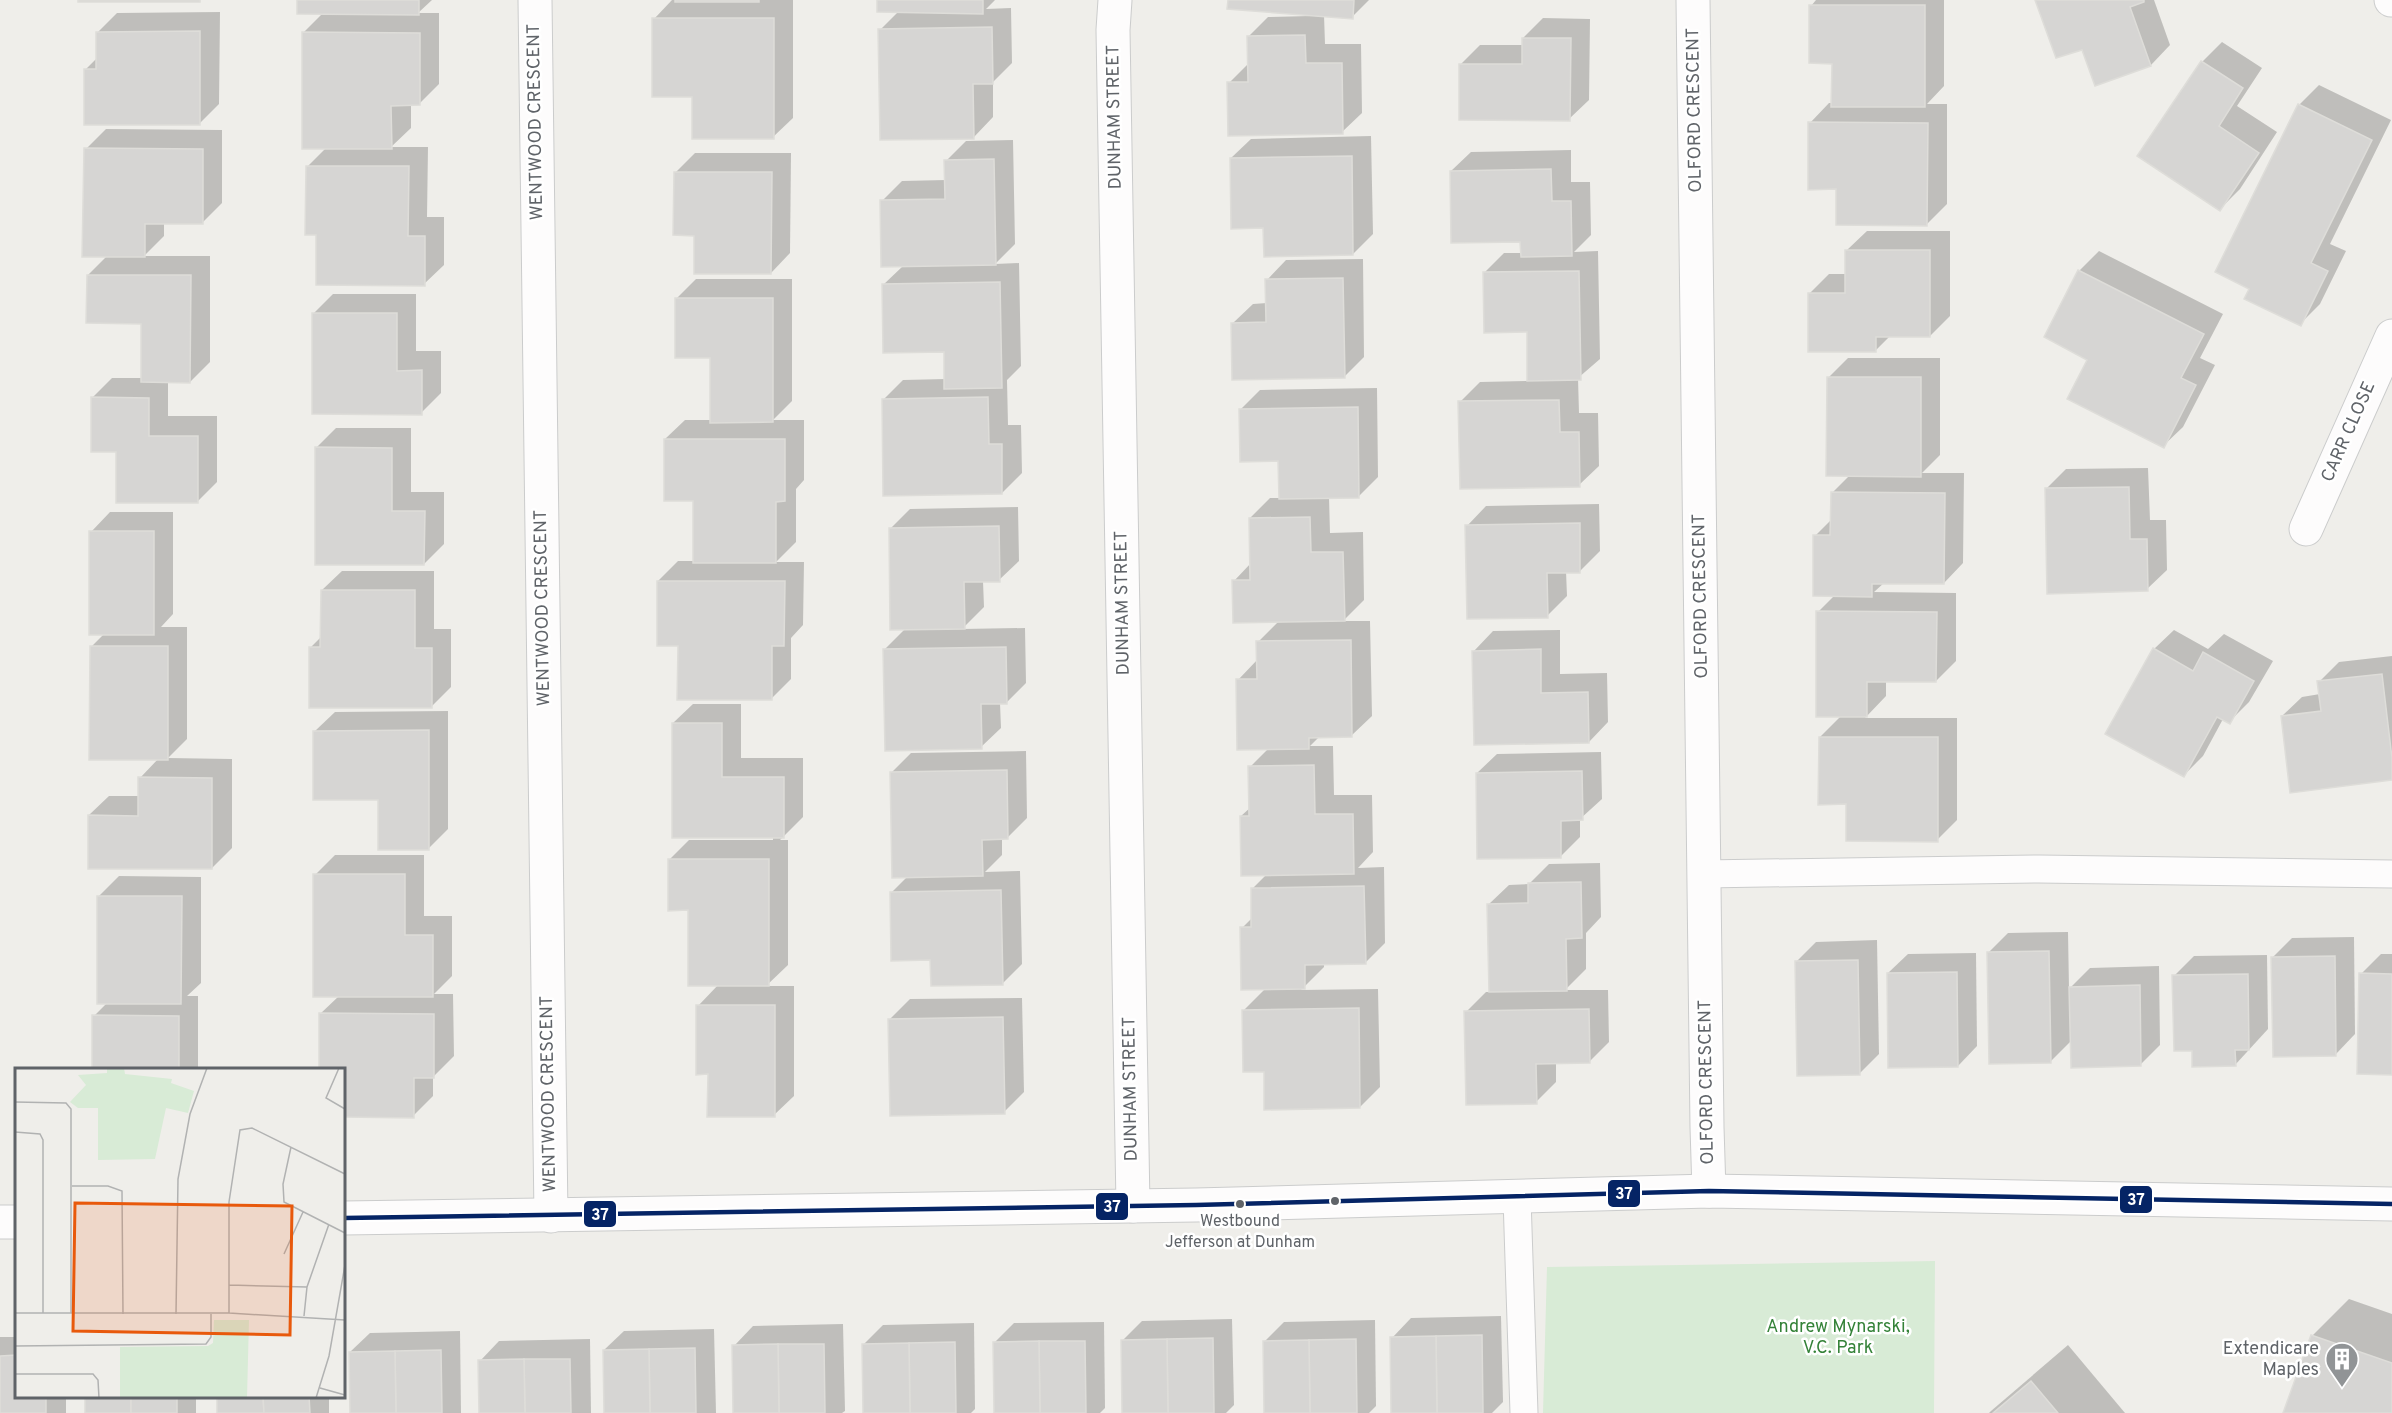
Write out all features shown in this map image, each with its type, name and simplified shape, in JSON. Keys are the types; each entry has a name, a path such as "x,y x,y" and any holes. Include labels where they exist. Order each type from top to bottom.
{"street":[{"name":"WENTWOOD CRESCENT","path":"535,0 551,1216"},
{"name":"DUNHAM STREET","path":"1115,0 1114,54 1133,1206"},
{"name":"OLFORD CRESCENT","path":"1694,0 1709,1191"},
{"name":"CARR CLOSE","path":"2306,529 2392,336"},
{"path":"345,1218 1133,1206 1517,1198 1709,1191 2392,1204"}],"lane":[{"path":"1704,874 2039,869 2392,874"},
{"path":"1517,1198 1524,1413"}],"green space":[{"name":"Andrew Mynarski, V.C. Park","path":"1935,1261 1934,1413 1543,1413 1547,1267"}],"building":[{"path":"78,0 200,0 200,2 78,2"},
{"path":"297,0 419,0 419,15 297,14"},
{"path":"675,0 759,0 759,2 675,2"},
{"path":"877,0 983,0 983,14 877,12"},
{"path":"1228,0 1354,0 1353,19 1227,9"},
{"path":"2035,0 2144,0 2130,7 2151,66 2095,86 2082,50 2056,58"},
{"path":"1809,5 1925,5 1925,107 1831,107 1832,64 1809,63"},
{"path":"652,18 774,18 774,139 692,139 692,97 652,97"},
{"path":"992,27 993,84 973,84 974,139 880,140 878,29"},
{"path":"200,31 200,125 84,125 84,69 96,69 96,32"},
{"path":"302,32 420,33 420,105 391,106 392,149 302,149"},
{"path":"1305,35 1306,63 1342,63 1343,134 1228,136 1227,82 1248,82 1247,36"},
{"path":"1522,38 1571,38 1570,121 1459,120 1459,64 1522,64"},
{"path":"2201,61 2243,88 2219,126 2259,153 2220,211 2137,156"},
{"path":"2298,104 2372,140 2311,263 2328,271 2301,326 2244,299 2249,289 2215,272"},
{"path":"1808,122 1928,123 1927,226 1836,225 1836,189 1808,190"},
{"path":"84,148 203,149 203,224 145,224 145,257 82,257"},
{"path":"1352,156 1353,255 1264,257 1263,228 1231,229 1230,158"},
{"path":"994,159 996,265 881,267 880,200 945,199 944,160"},
{"path":"306,166 409,166 408,236 425,236 425,286 316,285 316,235 305,235"},
{"path":"1551,169 1552,201 1571,201 1572,256 1521,257 1520,242 1451,243 1450,171"},
{"path":"674,172 772,172 771,274 694,274 694,236 673,235"},
{"path":"1845,250 1930,250 1930,337 1876,337 1876,352 1808,352 1808,293 1845,293"},
{"path":"2078,270 2204,334 2181,378 2196,385 2164,448 2067,399 2087,360 2044,337"},
{"path":"1579,271 1581,380 1527,381 1527,332 1484,333 1483,272"},
{"path":"87,275 191,275 190,383 141,382 141,324 86,323"},
{"path":"1343,278 1345,378 1232,380 1231,323 1266,322 1265,279"},
{"path":"1000,282 1002,388 944,389 944,352 883,353 882,284"},
{"path":"675,298 773,298 773,422 710,423 710,358 675,358"},
{"path":"312,313 397,313 397,371 422,370 422,415 312,414"},
{"path":"1827,377 1921,377 1921,477 1826,476"},
{"path":"91,397 149,398 149,436 198,436 198,503 116,503 116,452 91,452"},
{"path":"988,397 989,444 1002,444 1002,494 883,496 882,399"},
{"path":"1559,400 1560,432 1579,432 1580,487 1460,489 1458,401"},
{"path":"1358,407 1359,498 1279,499 1278,461 1240,462 1239,409"},
{"path":"664,439 785,439 785,501 776,502 776,563 693,563 693,501 664,501"},
{"path":"315,447 392,448 392,511 425,511 424,565 315,565"},
{"path":"2129,487 2130,539 2147,539 2148,591 2047,594 2045,488"},
{"path":"1831,492 1945,493 1944,584 1872,584 1872,597 1813,596 1813,535 1830,535"},
{"path":"1310,517 1311,552 1343,552 1345,621 1233,623 1232,580 1250,580 1249,518"},
{"path":"1580,523 1580,573 1547,573 1548,618 1467,619 1465,525"},
{"path":"999,526 1000,582 964,582 965,629 890,630 889,528"},
{"path":"89,531 154,531 154,635 89,635"},
{"path":"657,581 785,581 784,646 772,646 772,700 677,700 678,646 657,646"},
{"path":"321,590 415,590 415,648 432,648 432,708 309,708 309,647 320,647"},
{"path":"1816,611 1937,612 1936,682 1867,682 1867,717 1816,717"},
{"path":"1351,640 1352,737 1309,738 1309,749 1237,750 1236,679 1257,679 1256,641"},
{"path":"90,646 168,646 168,760 89,760"},
{"path":"1006,647 1007,704 981,704 982,749 885,751 883,649"},
{"path":"2153,648 2193,671 2203,652 2254,681 2230,724 2217,717 2184,777 2105,734"},
{"path":"1541,649 1541,693 1588,692 1589,743 1474,745 1472,651"},
{"path":"2382,674 2392,758 2392,780 2290,793 2281,716 2321,711 2317,681"},
{"path":"672,723 722,723 722,777 784,777 784,838 672,838"},
{"path":"429,730 429,850 378,850 378,800 313,800 313,731"},
{"path":"1819,737 1938,737 1938,842 1846,841 1846,804 1818,805"},
{"path":"1314,765 1315,814 1353,814 1354,874 1241,876 1240,816 1249,816 1248,766"},
{"path":"1007,770 1008,839 982,840 983,876 892,878 890,772"},
{"path":"1582,771 1583,820 1561,821 1561,858 1477,859 1476,773"},
{"path":"138,777 212,778 212,869 88,869 88,815 138,816"},
{"path":"668,859 769,859 769,986 688,986 688,910 668,911"},
{"path":"313,874 405,874 405,935 433,935 433,997 313,997"},
{"path":"1581,882 1582,938 1566,939 1567,991 1489,992 1487,904 1528,903 1528,883"},
{"path":"1364,886 1366,964 1305,965 1305,989 1241,990 1240,927 1251,927 1251,888"},
{"path":"1001,890 1003,985 931,986 930,960 891,961 890,892"},
{"path":"97,896 182,896 181,1004 97,1004"},
{"path":"2049,951 2051,1063 1989,1064 1987,952"},
{"path":"2335,956 2336,1056 2273,1057 2271,957"},
{"path":"1858,960 1860,1075 1797,1076 1795,961"},
{"path":"1957,972 1958,1067 1888,1068 1887,973"},
{"path":"2359,973 2392,974 2392,1075 2357,1074"},
{"path":"2248,974 2249,1050 2235,1050 2236,1066 2192,1067 2192,1051 2174,1051 2172,975"},
{"path":"2140,985 2141,1066 2071,1068 2069,987"},
{"path":"696,1005 775,1005 775,1117 707,1117 708,1074 696,1075"},
{"path":"1359,1008 1360,1108 1264,1110 1264,1072 1243,1072 1242,1010"},
{"path":"1589,1009 1590,1063 1536,1064 1537,1104 1466,1105 1464,1011"},
{"path":"319,1013 434,1014 434,1078 414,1078 414,1118 345,1117 345,1068 319,1068"},
{"path":"92,1015 179,1016 179,1068 92,1068"},
{"path":"1003,1017 1005,1114 890,1116 888,1019"},
{"path":"1482,1335 1483,1413 1437,1413 1436,1336"},
{"name":"Extendicare Maples","path":"2311,1335 2392,1363 2392,1413 2283,1413"},
{"path":"1436,1336 1437,1413 1391,1413 1390,1337"},
{"path":"1213,1338 1214,1413 1168,1413 1167,1339"},
{"path":"1167,1339 1168,1413 1122,1413 1121,1340"},
{"path":"1356,1339 1357,1413 1310,1413 1309,1340"},
{"path":"1309,1340 1310,1413 1264,1413 1263,1341"},
{"path":"1039,1341 1085,1341 1086,1413 1040,1413"},
{"path":"1039,1341 1040,1413 994,1413 993,1342"},
{"path":"955,1342 956,1413 910,1413 909,1343"},
{"path":"909,1343 910,1413 863,1413 862,1344"},
{"path":"778,1344 824,1344 825,1413 779,1413"},
{"path":"778,1344 779,1413 733,1413 732,1345"},
{"path":"695,1348 696,1413 650,1413 649,1349"},
{"path":"649,1349 650,1413 604,1413 603,1350"},
{"path":"441,1350 442,1413 396,1413 395,1351"},
{"path":"395,1351 396,1413 350,1413 349,1352"},
{"path":"15,1355 15,1398 46,1398 46,1413 0,1413 0,1356"},
{"path":"524,1359 570,1359 571,1413 525,1413"},
{"path":"524,1359 525,1413 479,1413 478,1360"},
{"path":"2031,1381 2058,1413 1993,1413"},
{"path":"85,1398 131,1398 131,1413 85,1413"},
{"path":"131,1398 177,1398 177,1413 131,1413"},
{"path":"217,1398 263,1398 264,1413 217,1413"},
{"path":"263,1398 309,1398 310,1413 264,1413"}],"transit line":[{"name":"37","path":"345,1218 1196,1205 1709,1191 2392,1204"}],"place":[{"name":"Westbound Jefferson at Dunham","path":"1240,1204"},
{"name":"Extendicare Maples","path":"2342,1388"}]}
